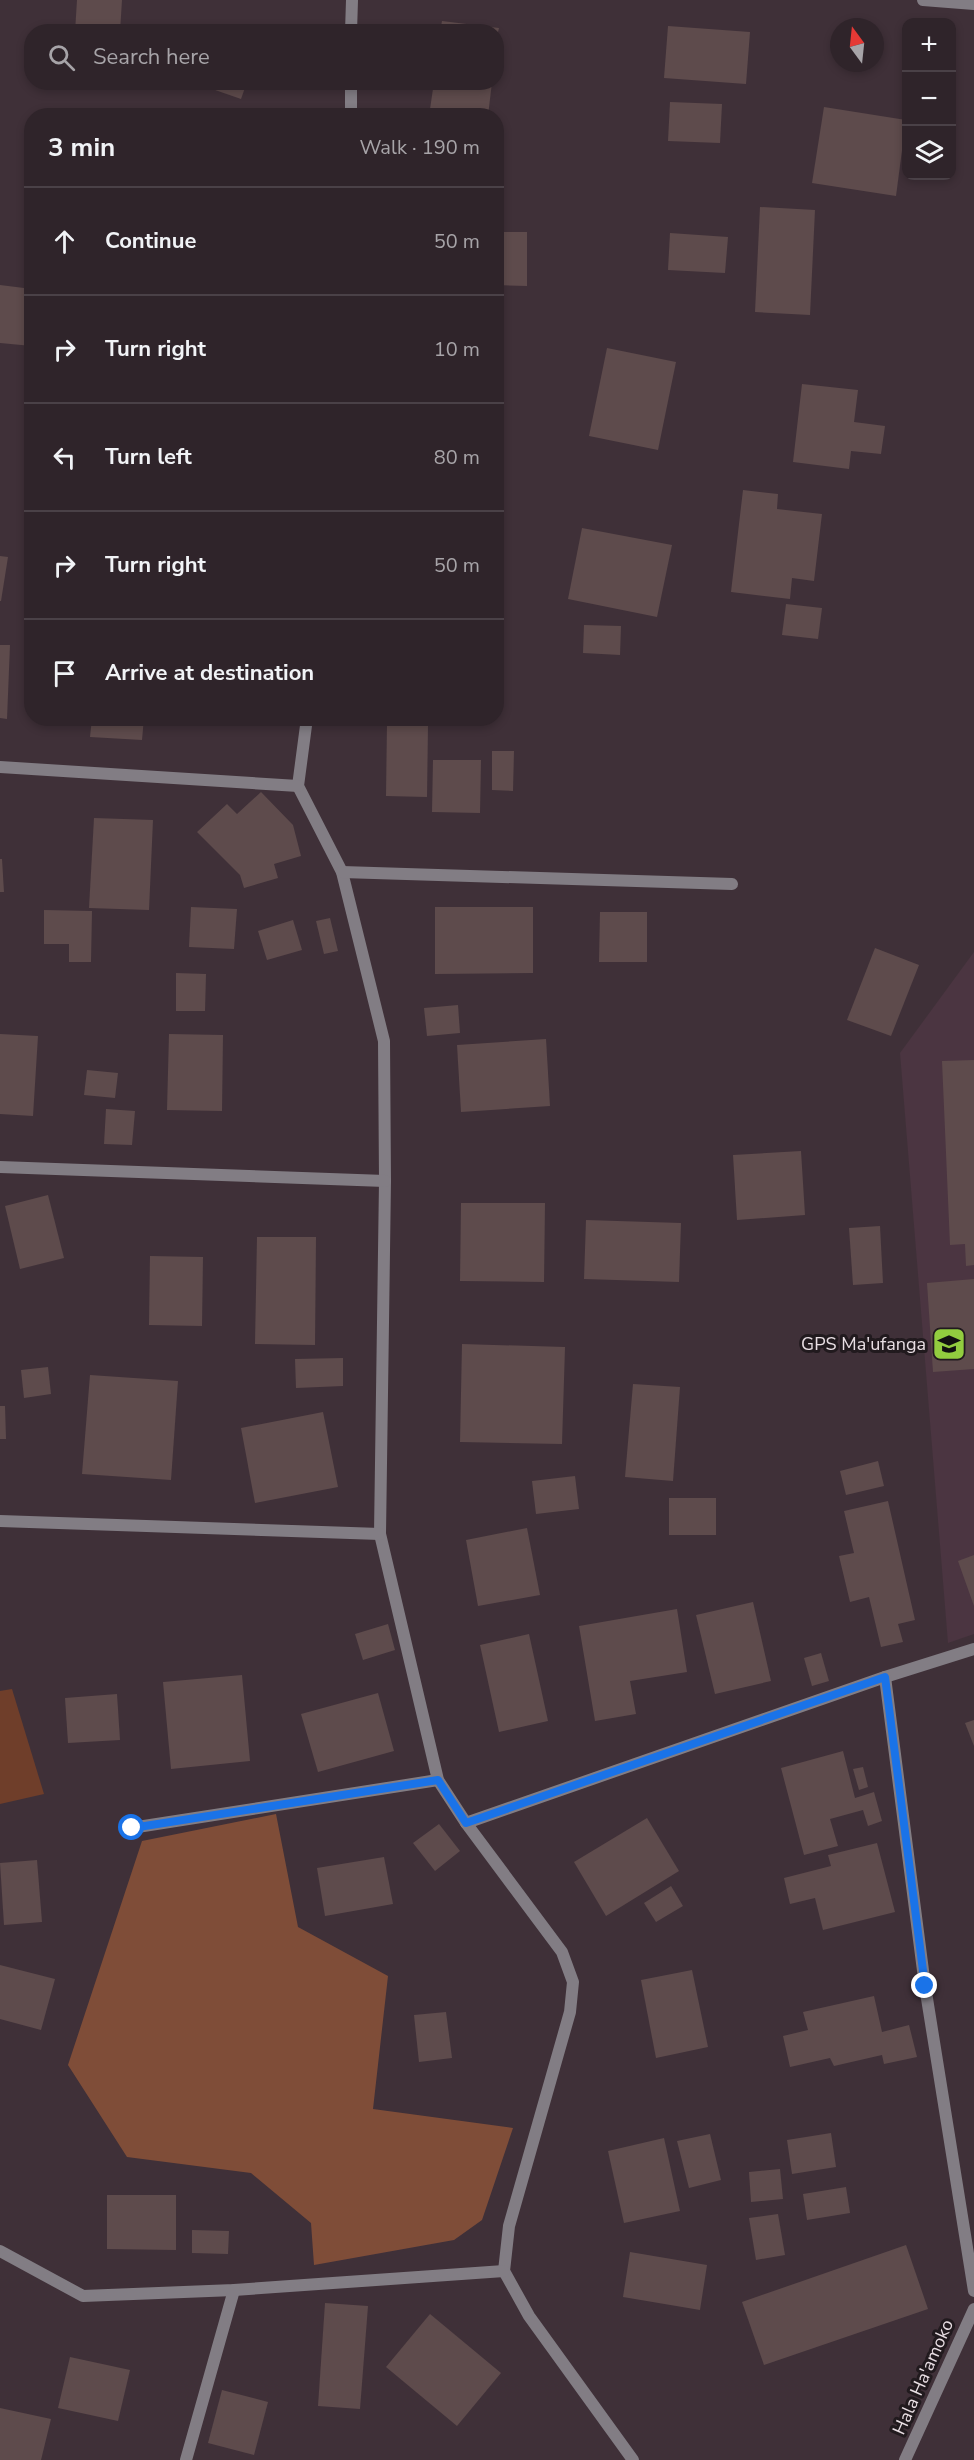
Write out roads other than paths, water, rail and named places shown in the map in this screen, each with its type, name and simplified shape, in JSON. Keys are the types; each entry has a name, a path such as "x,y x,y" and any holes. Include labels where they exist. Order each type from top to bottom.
{"street":[{"path":"351,24 352,0"},
{"path":"923,0 974,4"},
{"path":"351,90 351,108"},
{"path":"306,726 298,786 342,872 384,1041 385,1181 380,1534 438,1780 466,1823 562,1952 573,1982 570,2012 509,2226 504,2271 529,2316 633,2460"},
{"path":"0,767 298,786"},
{"path":"342,872 732,884"},
{"path":"0,1167 385,1181"},
{"path":"0,1521 380,1534"},
{"path":"466,1823 885,1677 974,1649"},
{"path":"885,1677 925,1986 974,2291"},
{"path":"132,1828 438,1780"},
{"path":"0,2252 83,2296 234,2290 504,2271"},
{"path":"186,2460 234,2290"},
{"name":"Hala Ha'amoko","path":"905,2460 972,2316"}],"place":[{"name":"GPS Ma'ufanga","path":"949,1344"}]}
